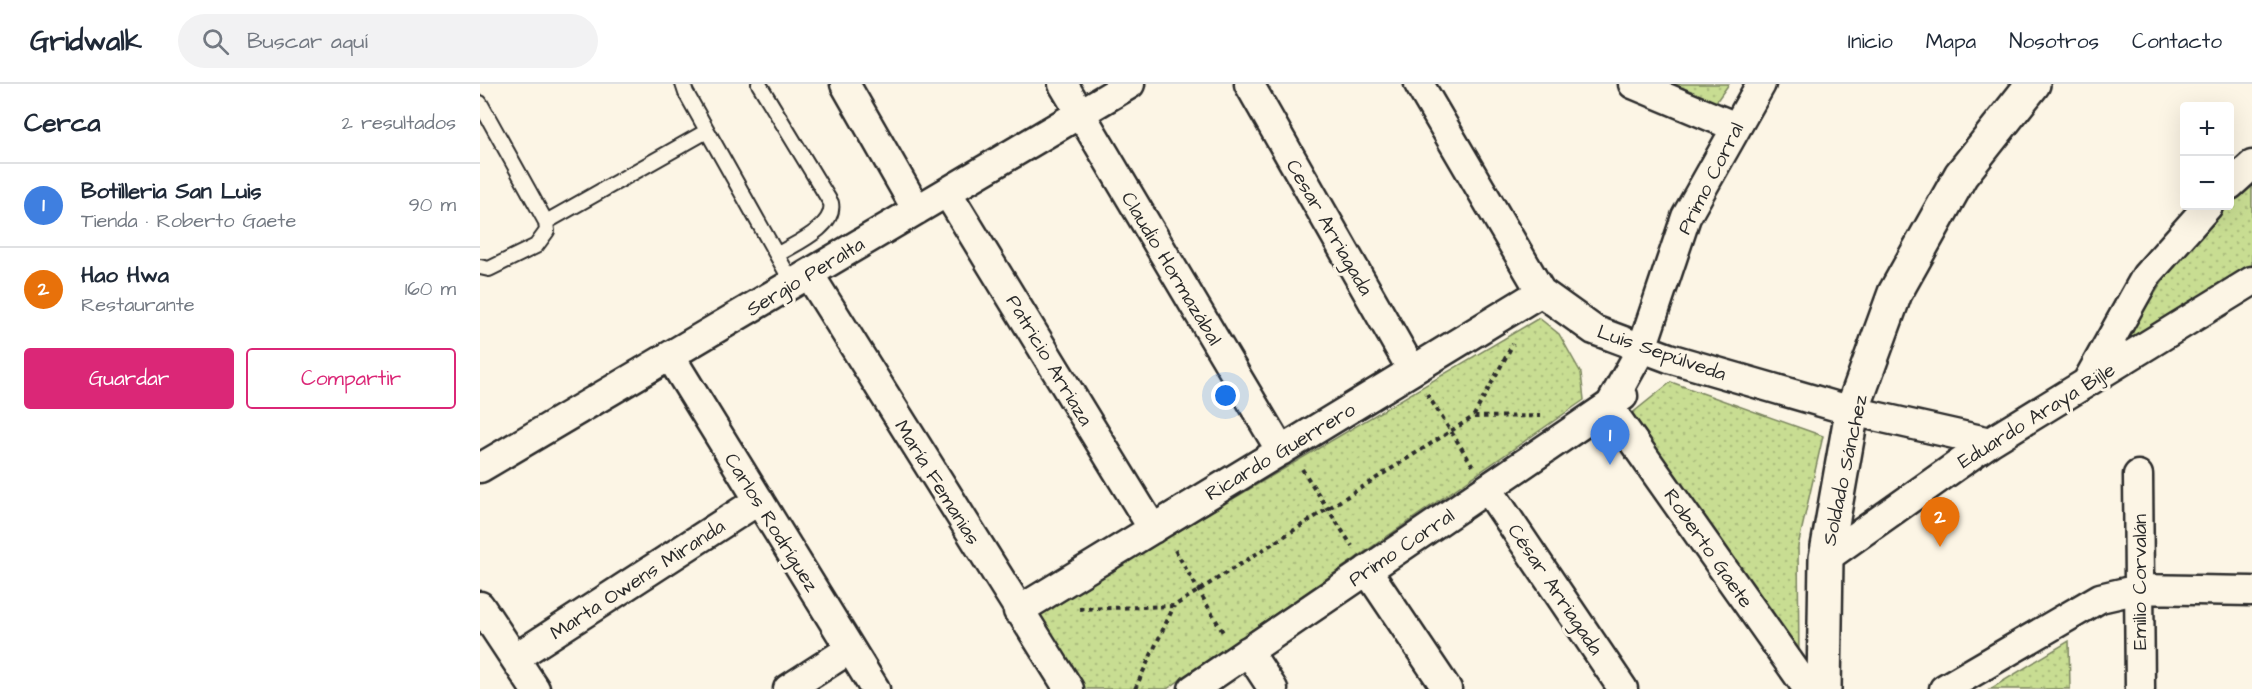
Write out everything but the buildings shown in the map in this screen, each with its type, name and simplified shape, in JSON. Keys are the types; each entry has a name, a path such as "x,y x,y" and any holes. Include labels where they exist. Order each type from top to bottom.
{"street":[{"path":"845,84 917,210"},
{"name":"Claudio Hormazábal","path":"1063,84 1285,449"},
{"name":"Sergio Peralta","path":"480,468 1130,84"},
{"name":"Cesar Arriagada","path":"1249,84 1412,370"},
{"name":"Luis Sepúlveda","path":"1419,84 1541,292 1594,330 1669,358 1852,411 1990,442"},
{"path":"1633,84 1736,127"},
{"name":"Primo Corral","path":"1603,411 1642,348 1686,217 1761,84"},
{"name":"Soldado Sánchez","path":"1824,689 1826,558 1852,411 1895,293 1961,175 2033,84"},
{"path":"2234,181 2252,165"},
{"name":"Patricio Arriaza","path":"947,192 1157,527"},
{"path":"2087,382 2146,276 2204,210"},
{"name":"María Femanias","path":"801,279 1069,689"},
{"name":"Eduardo Araya Bijle","path":"1826,558 1990,442 2252,280"},
{"name":"Ricardo Guerrero","path":"1018,611 1541,292"},
{"name":"Carlos Rodríguez","path":"670,356 875,689"},
{"name":"Primo Corral","path":"1193,689 1603,411 1669,358"},
{"name":"Roberto Gaete","path":"1603,411 1808,689"},
{"name":"Emilio Corvalán","path":"2138,476 2140,689"},
{"name":"César Arriagada","path":"1488,489 1623,689"},
{"name":"Marta Owens Miranda","path":"515,658 759,500"},
{"path":"1367,570 1447,689"},
{"path":"1944,689 2100,598 2139,588 2252,591"},
{"path":"480,606 535,689"},
{"path":"788,689 850,649"},
{"path":"1243,654 1273,689"}],"lane":[{"path":"683,84 777,255 801,279"},
{"path":"759,84 831,203 833,210 825,225 777,255"},
{"path":"480,104 546,222 547,231 536,246 489,269 480,267"},
{"path":"546,222 707,131"}],"path":[{"path":"1074,609 1174,606 1199,591 1473,417 1518,334"},
{"path":"1412,370 1488,489"},
{"path":"1473,417 1603,411"},
{"path":"1285,449 1328,509 1367,570"},
{"path":"1157,527 1243,654"},
{"path":"1135,689 1174,606"}],"green space":[{"path":"1666,84 1729,84 1713,106"},
{"path":"2252,178 2252,265 2114,355 2171,269 2224,210 2234,210 2234,198"},
{"path":"1539,318 1559,334 1581,373 1584,400 1167,689 1079,689 1035,616"},
{"path":"1671,382 1823,436 1798,546 1799,662 1630,415"},
{"path":"2069,641 2070,689 1990,689"}],"place":[{"name":"Botilleria San Luis","path":"1610,465"},
{"name":"Hao Hwa","path":"1940,547"}]}
